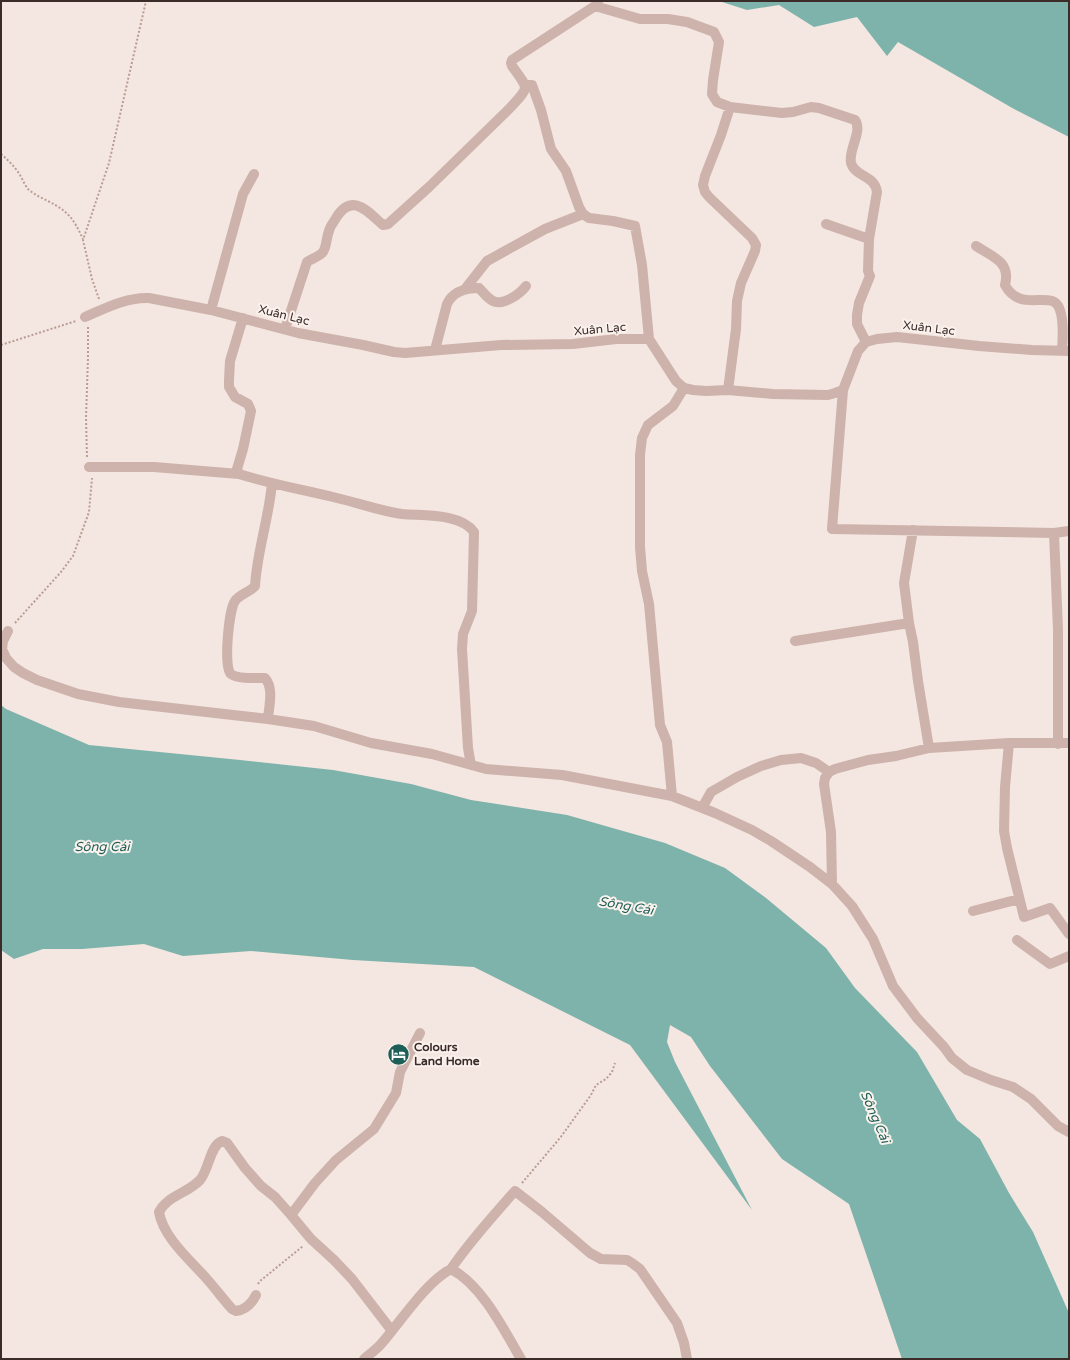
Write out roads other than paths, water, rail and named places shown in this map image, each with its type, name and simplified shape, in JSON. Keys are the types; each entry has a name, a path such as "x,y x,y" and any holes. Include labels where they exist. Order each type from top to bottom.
{"street":[{"path":"285,329 307,262 322,253 329,230 345,206 351,204 359,206 365,209 383,225 388,224 429,188 510,108 522,94 525,90 525,85 512,66 512,60 597,3 640,18 668,19 687,22 714,32 720,42 712,94 717,102 730,107 782,113 793,112 811,107 820,108 855,120 857,124 857,131 852,146 851,162 854,169 877,186 869,239 868,271 870,276 859,303 857,315 858,324 866,342 858,351 843,390 832,529 1054,533 1069,531"},
{"path":"525,85 532,85 541,110 551,149 566,171 583,214 589,218 635,226 642,265 649,339 676,381 684,388 706,391 728,390 773,394 828,395 835,394 843,390"},
{"path":"728,390 736,329 737,301 741,283 756,245 752,238 709,197 705,192 703,184 730,107"},
{"path":"211,310 243,194 254,174"},
{"path":"435,350 450,297 465,289 487,261 545,229 583,214"},
{"path":"826,224 869,239"},
{"path":"976,246 996,259 1005,267 1007,278 1005,285 1013,297 1028,301 1049,300 1056,303 1060,309 1066,351"},
{"path":"465,289 479,288 491,300 499,302 516,296 526,286"},
{"name":"Xuân Lạc","path":"85,317 125,300 149,298 211,310 298,333 405,353 501,345 573,344 616,339 649,339"},
{"path":"238,474 237,469 243,450 251,412 248,404 235,397 229,387 229,380 230,361 243,318"},
{"name":"Xuân Lạc","path":"866,342 877,339 897,337 979,346 1066,351"},
{"path":"672,796 667,742 660,725 649,604 641,565 639,516 640,455 642,438 648,425 673,406 684,388"},
{"path":"89,467 154,467 238,474 382,510 403,514 436,516 451,519 472,528 474,532 472,611 463,634 462,649 468,748 471,765"},
{"path":"268,719 270,686 268,682 265,678 234,675 229,671 227,657 229,631 234,603 254,586 256,565 271,498 272,483"},
{"path":"913,530 904,583 929,748"},
{"path":"1054,533 1058,630 1058,744"},
{"path":"795,641 909,623"},
{"path":"8,630 3,641 2,649 6,658 23,673 58,688 78,694 119,702 268,719 314,726 371,743 432,754 486,768 562,775 672,796 752,830 810,867 832,884 852,906 873,939 893,986 917,1018 944,1047 952,1058 967,1070 1019,1091 1031,1099 1058,1126 1069,1132"},
{"path":"1009,743 1005,787 1004,831 1024,917 1050,908 1069,934"},
{"path":"832,884 831,832 824,784 825,778 829,772 868,760 896,756 929,748 1009,743 1069,744"},
{"path":"702,808 711,792 736,777 761,766 781,760 801,758 816,763 829,772"},
{"path":"973,911 1019,899"},
{"path":"1017,940 1050,964 1069,956"},
{"path":"291,1215 315,1183 336,1160 374,1129 396,1093 400,1072 420,1033"},
{"path":"256,1295 251,1304 241,1311 232,1309 178,1247 163,1226 159,1212 165,1204 201,1179 214,1149 219,1142 222,1141 227,1143 245,1168 261,1186 275,1197 311,1239 352,1279 392,1331"},
{"path":"364,1359 381,1344 424,1293 451,1269 485,1225 515,1191 590,1253 601,1259 626,1260 640,1269 677,1323 684,1343 687,1359"},
{"path":"451,1269 468,1280 485,1301 521,1359"}],"water":[{"path":"719,1 1069,1 1069,137 1014,109 898,42 887,56 857,17 814,27 779,5 747,10"},
{"name":"Sông Cái","path":"1,705 6,709 89,745 333,770 411,784 471,800 567,815 665,843 725,868 766,898 826,948 855,988 917,1052 957,1120 980,1139 1009,1193 1033,1232 1069,1313 1069,1359 902,1359 849,1204 782,1159 710,1066 691,1037 670,1025 667,1042 675,1062 752,1210 630,1045 474,967 353,960 251,951 183,956 144,944 82,949 43,949 14,959 1,950"}],"place":[{"name":"Colours Land Home","path":"399,1054"}]}
